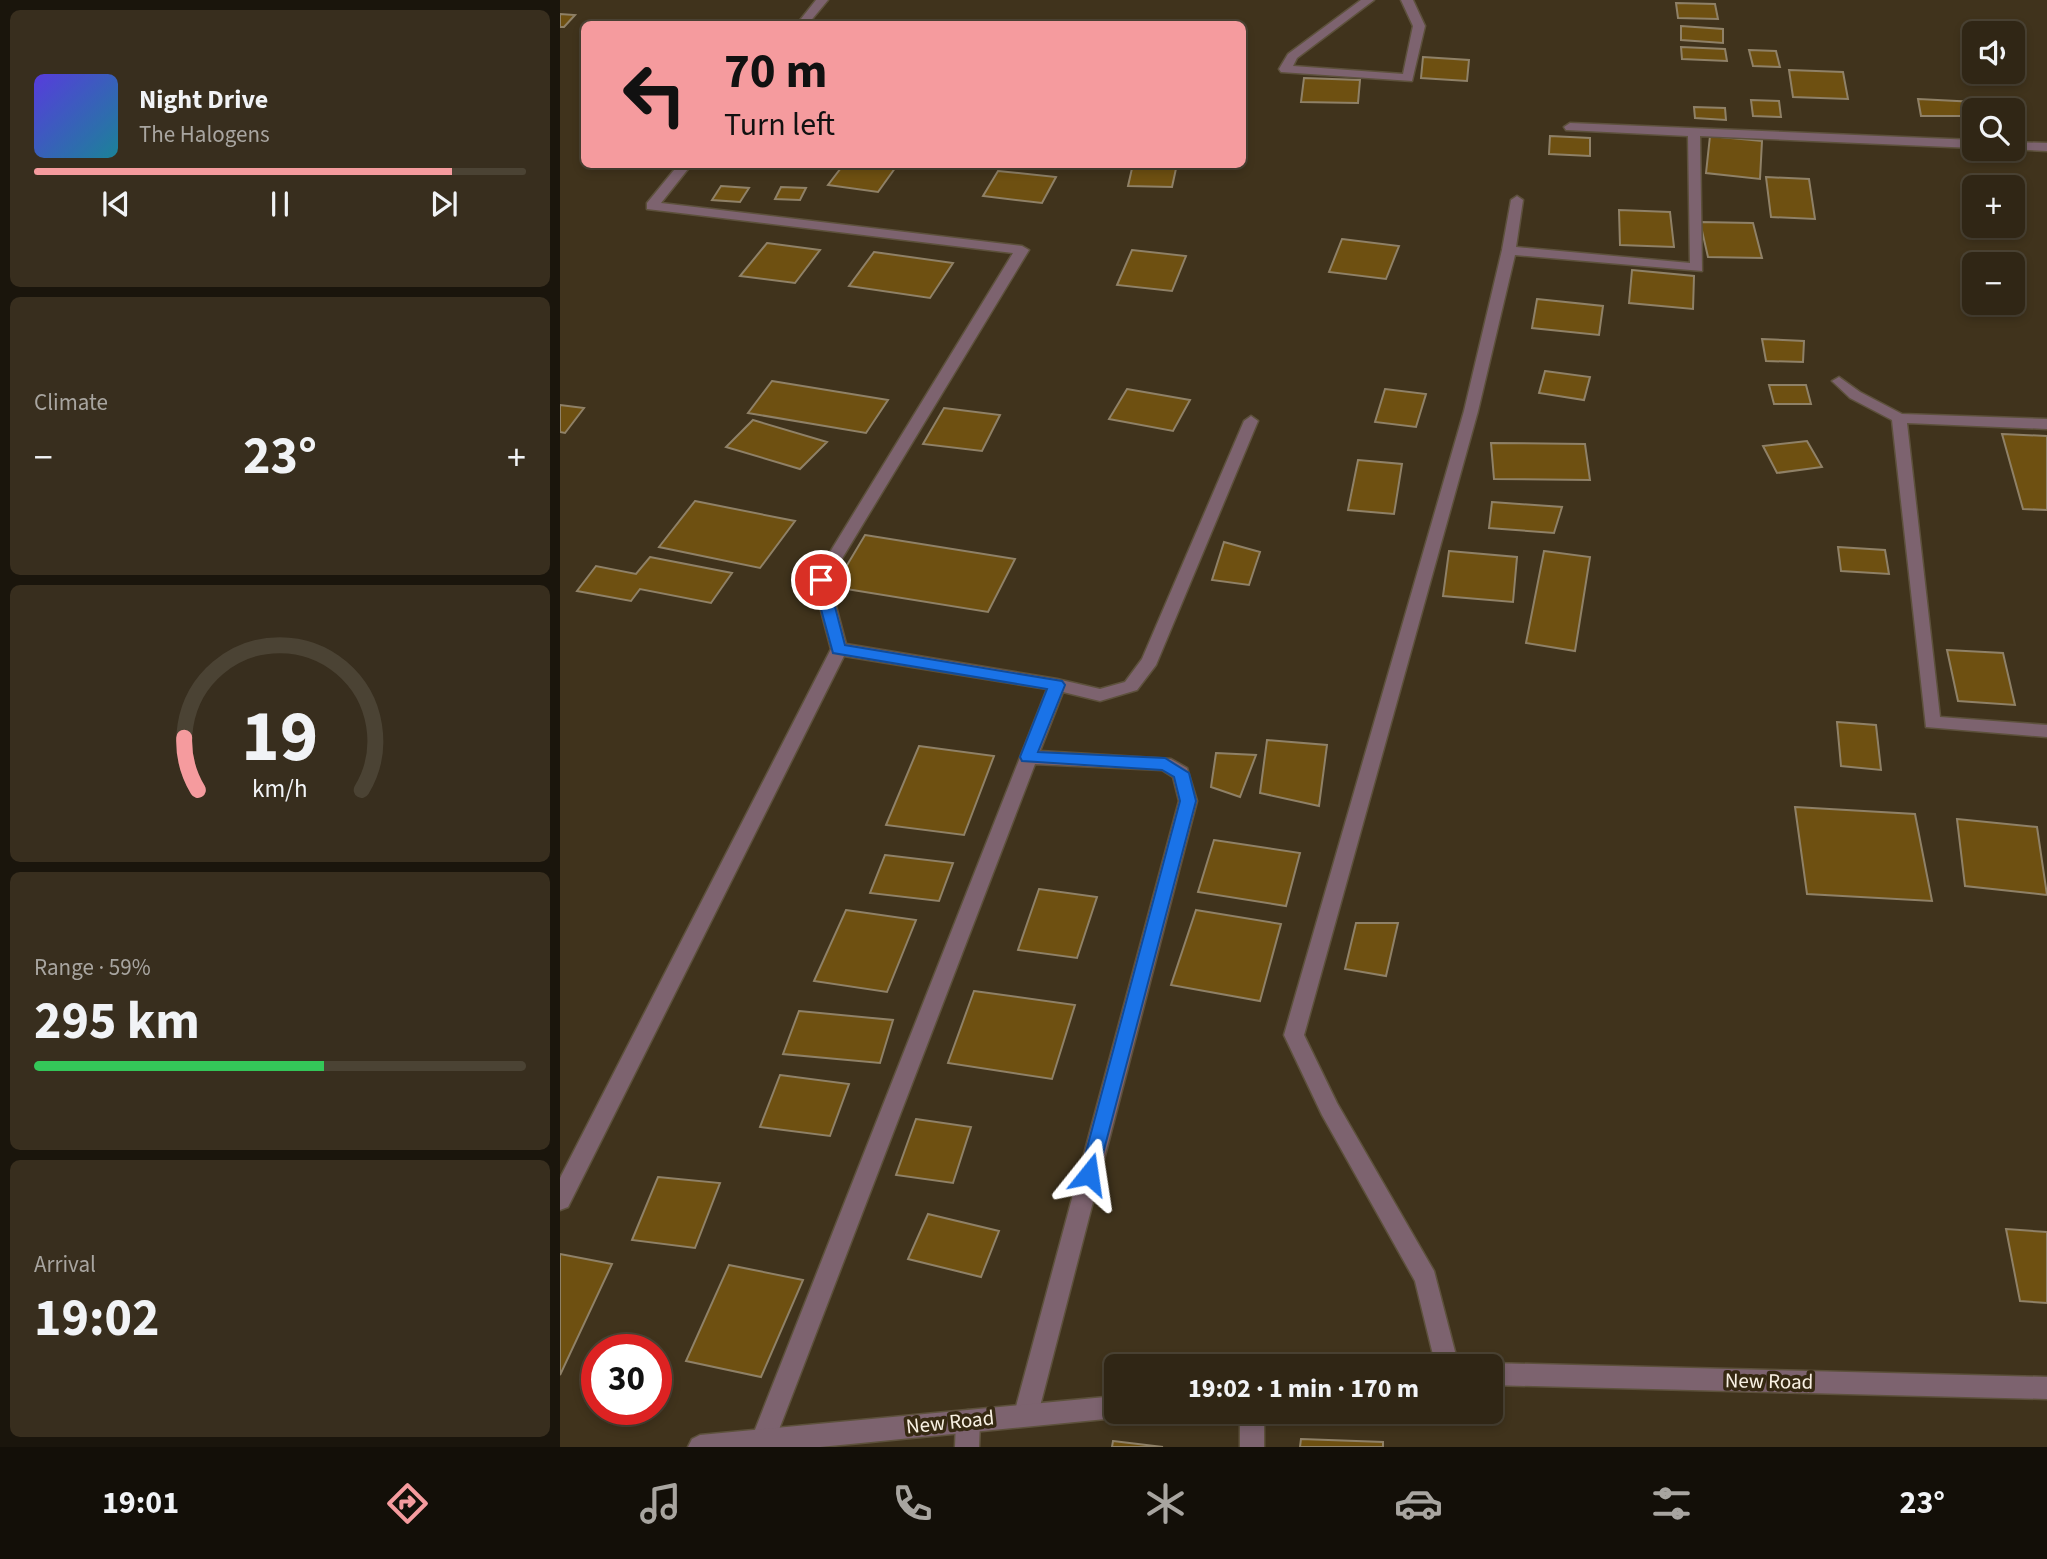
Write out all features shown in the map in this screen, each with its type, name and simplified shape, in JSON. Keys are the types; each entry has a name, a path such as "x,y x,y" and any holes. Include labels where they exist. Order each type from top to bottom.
{"street":[{"path":"804,21 822,0"},
{"path":"1368,0 1292,56 1286,69 1409,78 1419,26 1407,0"},
{"path":"1570,127 1834,141 1962,145"},
{"path":"1509,250 1697,268 1694,132"},
{"path":"2025,146 2047,147"},
{"path":"560,1200 839,649 821,580 1022,250 652,206 684,168"},
{"path":"1445,1354 1426,1278 1329,1110 1294,1035 1471,411 1509,250 1517,200"},
{"path":"1839,381 1856,395 1899,418 2047,424"},
{"path":"1899,418 1932,723 2047,731"},
{"path":"839,649 1057,685 1100,695 1131,687 1150,661 1251,421"},
{"path":"763,1440 1057,685"},
{"path":"1026,1413 1188,801 1181,773 1165,764 1028,757"},
{"name":"New Road","path":"1503,1374 2047,1388"},
{"name":"New Road","path":"700,1447 1026,1413 1104,1408"},
{"path":"967,1447 968,1421"},
{"path":"1252,1424 1252,1447"}],"building":[{"path":"1676,3 1715,4 1718,19 1678,18"},
{"path":"560,14 575,15 564,27 560,27"},
{"path":"1681,26 1723,29 1723,43 1681,40"},
{"path":"1681,47 1725,49 1727,61 1682,59"},
{"path":"1749,50 1776,51 1780,67 1753,66"},
{"path":"1423,57 1469,60 1467,81 1421,78"},
{"path":"1789,70 1843,72 1848,99 1793,97"},
{"path":"1304,78 1360,80 1358,103 1301,102"},
{"path":"1918,99 1962,101 1962,116 1921,116"},
{"path":"1751,100 1779,101 1781,117 1753,116"},
{"path":"1694,107 1725,108 1726,120 1695,118"},
{"path":"1550,136 1590,138 1590,156 1549,154"},
{"path":"1710,136 1762,141 1760,179 1706,173"},
{"path":"841,168 895,168 878,192 828,185"},
{"path":"1132,168 1176,168 1172,187 1128,186"},
{"path":"998,171 1056,177 1042,203 983,196"},
{"path":"1766,177 1809,179 1815,219 1771,217"},
{"path":"721,186 749,188 740,202 712,200"},
{"path":"781,187 806,188 800,200 775,199"},
{"path":"1619,210 1670,212 1674,247 1620,245"},
{"path":"1700,222 1753,223 1762,258 1708,257"},
{"path":"1342,239 1399,246 1386,279 1329,272"},
{"path":"767,243 820,250 795,283 740,276"},
{"path":"1132,250 1186,256 1172,291 1117,285"},
{"path":"874,252 953,263 930,298 849,286"},
{"path":"1632,270 1694,276 1693,309 1629,303"},
{"path":"1537,299 1603,306 1599,335 1532,328"},
{"path":"1762,339 1804,341 1803,362 1766,361"},
{"path":"1545,371 1590,377 1584,400 1539,393"},
{"path":"772,381 888,400 866,433 748,413"},
{"path":"1769,385 1806,385 1811,404 1774,404"},
{"path":"1127,389 1190,400 1173,431 1109,419"},
{"path":"1385,389 1426,394 1416,427 1375,422"},
{"path":"560,405 584,408 565,433 560,432"},
{"path":"944,408 1000,415 982,451 923,444"},
{"path":"753,420 827,442 800,469 726,447"},
{"path":"2002,434 2047,436 2047,510 2023,509"},
{"path":"1807,441 1822,467 1777,473 1763,446"},
{"path":"1491,443 1585,444 1590,480 1494,479"},
{"path":"1358,460 1402,464 1394,514 1348,510"},
{"path":"695,501 795,521 760,568 659,547"},
{"path":"1492,502 1562,507 1554,533 1489,528"},
{"path":"865,535 1015,559 988,612 834,587"},
{"path":"1224,542 1260,552 1249,585 1212,580"},
{"path":"1838,547 1885,550 1889,574 1841,571"},
{"path":"1449,551 1517,557 1513,602 1443,596"},
{"path":"1544,551 1590,557 1575,651 1526,643"},
{"path":"650,557 732,573 711,603 640,589 631,601 577,591 596,566 636,574"},
{"path":"1947,650 2003,653 2015,705 1958,701"},
{"path":"1837,722 1876,725 1881,770 1841,766"},
{"path":"1267,740 1327,745 1319,806 1260,793"},
{"path":"919,746 994,756 964,835 886,825"},
{"path":"1216,753 1256,755 1240,797 1211,787"},
{"path":"1795,807 1915,814 1932,901 1807,894"},
{"path":"1957,819 2037,827 2047,895 1965,886"},
{"path":"1214,840 1300,853 1286,906 1198,892"},
{"path":"885,855 953,863 939,901 870,893"},
{"path":"1039,889 1097,897 1077,958 1018,950"},
{"path":"846,910 916,920 887,992 814,981"},
{"path":"1196,910 1281,924 1260,1001 1171,985"},
{"path":"1356,923 1398,923 1386,976 1345,969"},
{"path":"974,991 1075,1005 1052,1079 948,1063"},
{"path":"799,1011 893,1020 880,1063 783,1054"},
{"path":"780,1075 849,1084 830,1136 760,1127"},
{"path":"916,1119 971,1127 953,1183 896,1175"},
{"path":"658,1177 720,1183 695,1248 632,1240"},
{"path":"928,1214 999,1231 981,1277 908,1259"},
{"path":"2006,1229 2047,1232 2047,1303 2020,1301"},
{"path":"560,1254 612,1264 560,1375"},
{"path":"729,1265 803,1280 761,1377 686,1361"},
{"path":"1301,1439 1383,1442 1383,1447 1300,1447"},
{"path":"1113,1441 1163,1447 1112,1447"}],"route":[{"path":"821,580 839,649 1057,685 1028,757 1165,764 1181,773 1188,801 1089,1174"}]}
